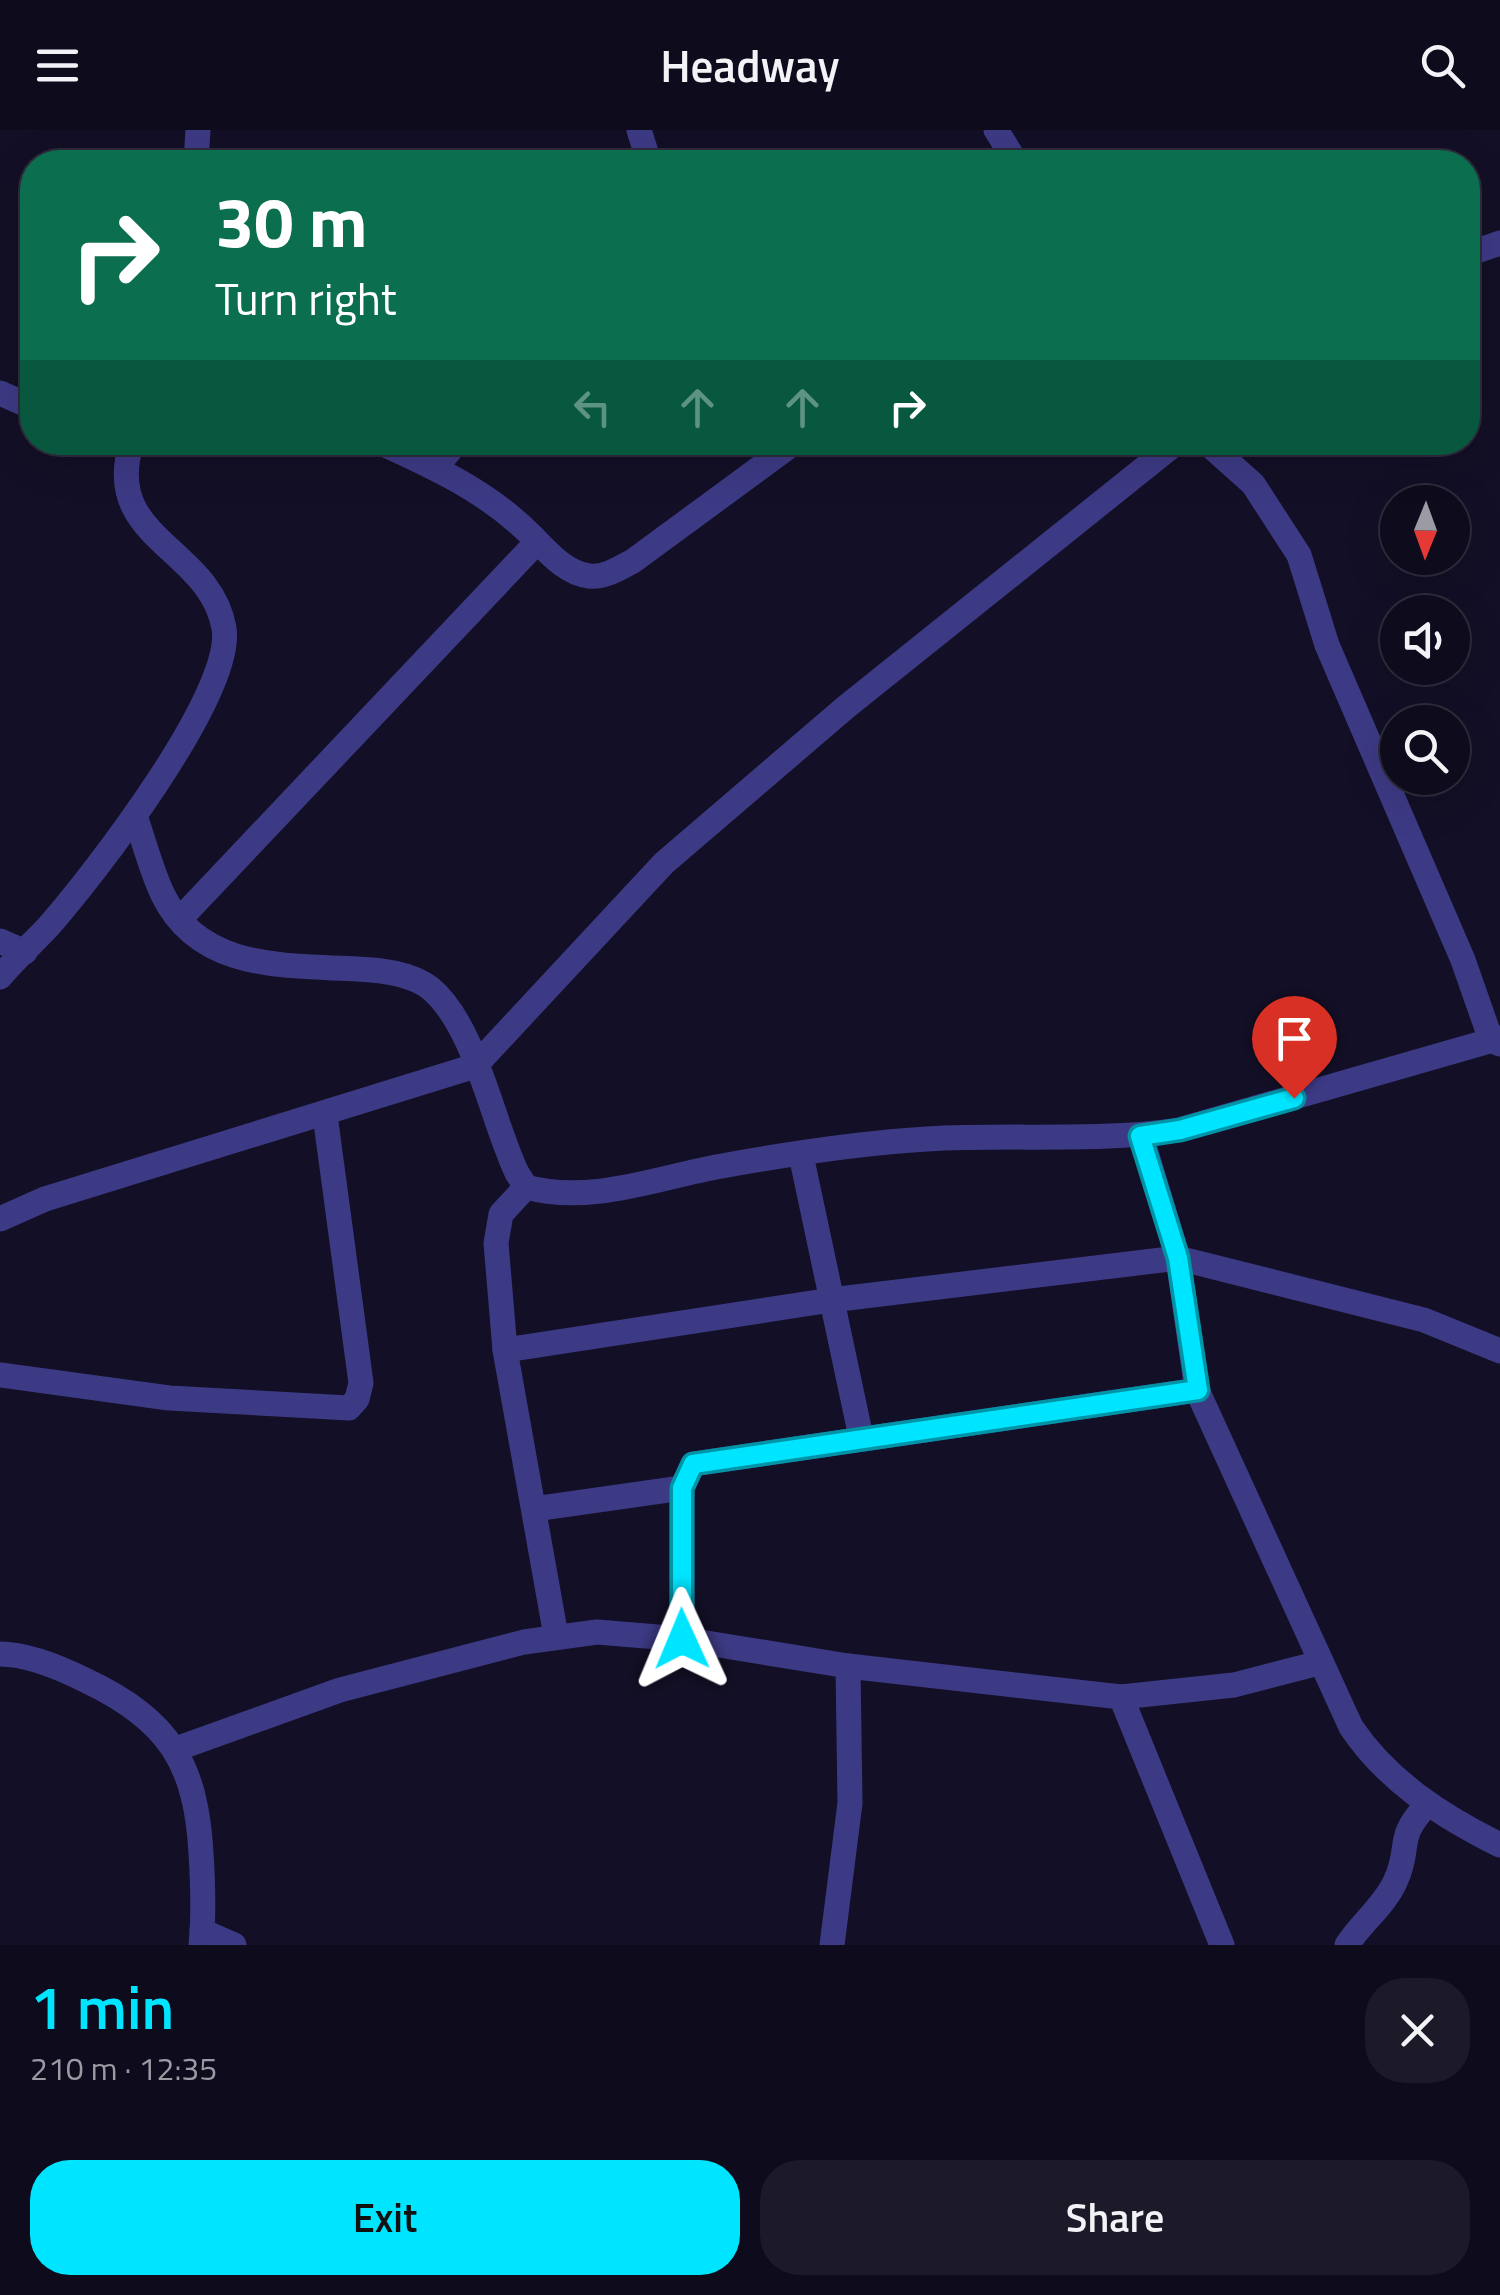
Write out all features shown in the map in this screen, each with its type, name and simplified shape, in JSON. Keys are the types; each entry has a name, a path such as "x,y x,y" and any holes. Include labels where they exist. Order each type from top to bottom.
{"street":[{"path":"0,977 136,816 210,693 225,632 216,595 136,515 125,479 126,455"},
{"path":"408,455 457,476 511,515 556,561 588,576 614,572 775,455"},
{"path":"436,468 446,455"},
{"path":"0,1219 45,1199 475,1066 664,863 846,707 1155,455"},
{"path":"136,816 164,897 191,934 221,952 254,964 377,970 428,986 455,1021 507,1152 526,1188 547,1193 598,1191 801,1155 925,1139 1140,1136 1194,1126 1497,1041 1327,645 1299,556 1252,484 1220,455"},
{"path":"180,918 538,542"},
{"path":"0,941 25,952"},
{"path":"0,1375 169,1398 349,1408 357,1399 361,1383 325,1114"},
{"path":"1140,1136 1178,1258 1198,1390 1319,1663 1370,1756 1428,1804 1500,1846"},
{"path":"801,1155 861,1437"},
{"path":"526,1188 501,1214 496,1232 505,1350 556,1636"},
{"path":"505,1350 831,1300 1178,1258 1424,1320 1500,1352"},
{"path":"682,1639 682,1488 688,1469 702,1460 1198,1390"},
{"path":"534,1509 682,1488"},
{"path":"176,1749 340,1690 556,1636 632,1632 848,1666 1121,1697 1234,1686 1319,1663"},
{"path":"0,1654 13,1654 109,1691 145,1714 176,1749 190,1782 200,1829 201,1938 234,1945"},
{"path":"832,1945 850,1803 848,1666"},
{"path":"1121,1697 1222,1945"},
{"path":"1347,1945 1392,1888 1400,1869 1404,1832 1428,1804"}],"route":[{"path":"682,1639 682,1488 684,1476 693,1464 723,1456 1198,1390 1185,1326 1178,1258 1140,1136 1180,1130 1294,1098"}]}
